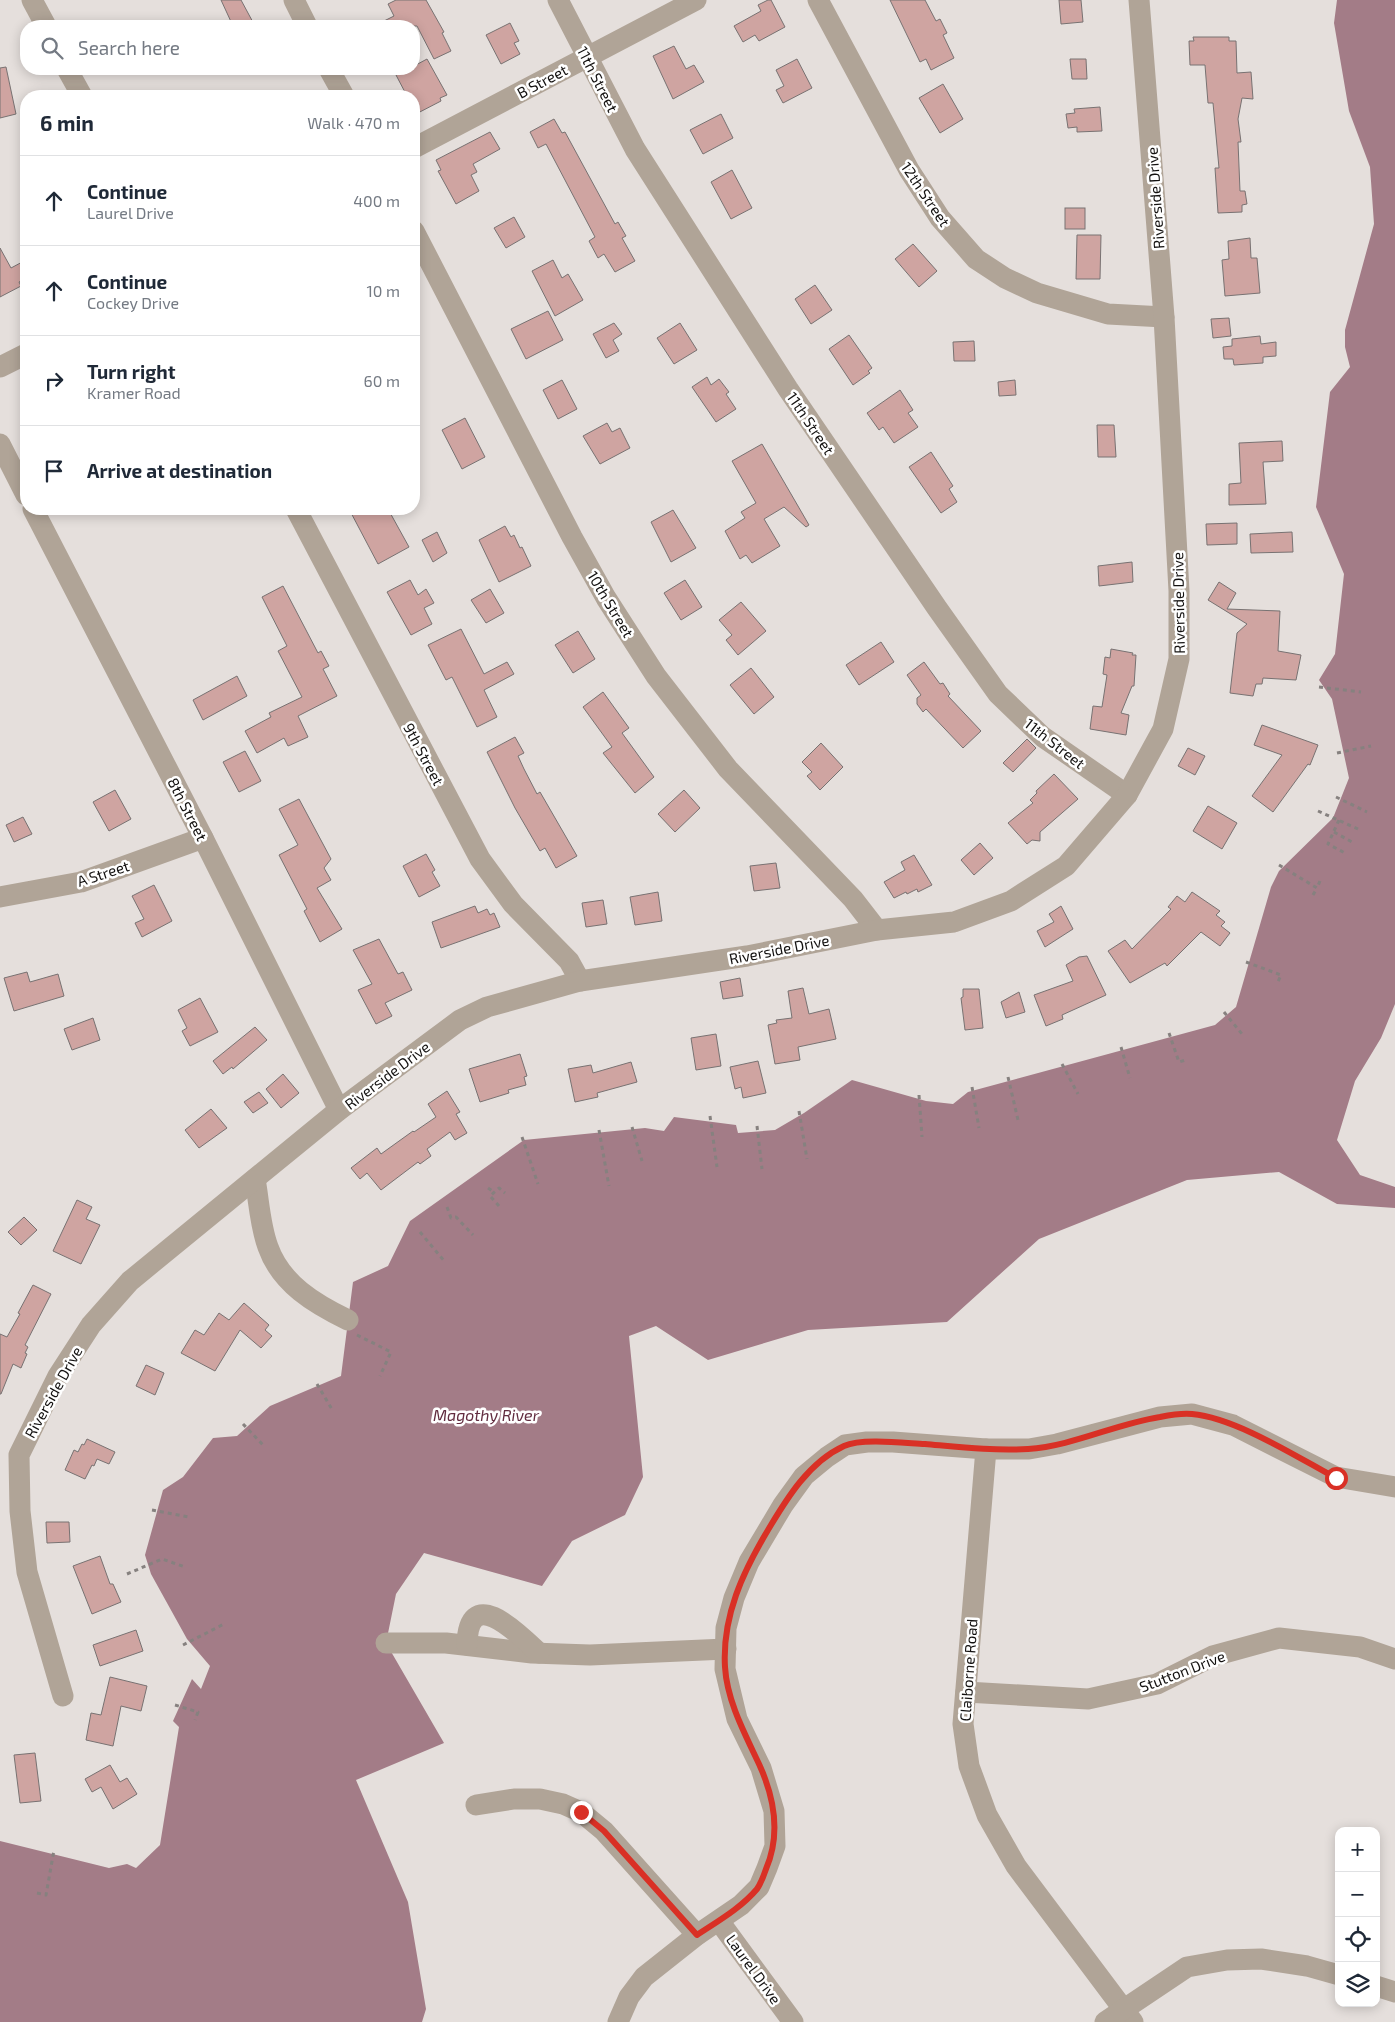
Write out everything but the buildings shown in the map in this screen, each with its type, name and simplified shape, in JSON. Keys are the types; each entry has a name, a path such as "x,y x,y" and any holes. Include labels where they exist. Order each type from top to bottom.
{"street":[{"path":"32,0 43,20"},
{"path":"294,0 304,20"},
{"name":"11th Street","path":"558,0 635,149 783,381 937,608 998,694 1043,737 1127,795"},
{"name":"B Street","path":"420,145 696,0"},
{"name":"12th Street","path":"818,0 909,170 940,218 976,258 1005,278 1038,293 1108,314 1164,317"},
{"name":"Riverside Drive","path":"63,1696 27,1572 20,1511 9,1456 91,1324 130,1281 339,1110 460,1020 487,1007 580,981 747,956 877,930 954,922 1011,901 1066,866 1127,795 1163,729 1179,659 1179,591 1164,317 1139,0"},
{"path":"70,75 79,90"},
{"path":"332,75 341,90"},
{"name":"10th Street","path":"420,243 582,554 606,598 656,676 728,769 853,899 877,930"},
{"path":"0,367 20,357"},
{"path":"0,444 20,483"},
{"name":"8th Street","path":"36,515 203,838 339,1110"},
{"name":"9th Street","path":"299,515 480,859 513,904 569,961 580,981"},
{"name":"A Street","path":"0,897 81,882 203,838"},
{"path":"255,1179 268,1246 279,1269 303,1293 350,1326"},
{"name":"Laurel Drive","path":"793,2022 719,1920 740,1905 758,1887 775,1846 774,1810 761,1768 737,1719 725,1669 726,1628 734,1598 749,1562 783,1504 804,1476 845,1445 867,1442 892,1442 986,1449 1029,1449 1058,1444 1160,1416 1192,1414 1233,1425 1336,1478 1395,1487"},
{"name":"Claiborne Road","path":"986,1449 964,1724 969,1766 987,1815 1016,1866 1128,2016"},
{"path":"467,1645 467,1632 471,1621 480,1615 489,1616 506,1622 539,1653"},
{"name":"Stutton Drive","path":"966,1692 1088,1699 1158,1684 1213,1656 1279,1638 1360,1647 1395,1659"},
{"path":"386,1643 446,1643 539,1653 590,1656 726,1649"},
{"path":"476,1805 514,1799 540,1799 562,1804 581,1812 604,1831 697,1935"},
{"path":"618,2022 629,1997 644,1977 719,1920"},
{"path":"1105,2022 1128,2016 1187,1967 1227,1960 1270,1961 1307,1966 1335,1974"},
{"path":"1380,1987 1395,1992"}],"path":[{"path":"1319,687 1361,692"},
{"path":"1337,753 1371,746"},
{"path":"1336,797 1366,812"},
{"path":"1318,811 1358,829"},
{"path":"1339,820 1328,844 1345,853"},
{"path":"1334,832 1352,842"},
{"path":"1279,865 1317,888"},
{"path":"1314,895 1320,881"},
{"path":"1246,962 1281,975 1277,984"},
{"path":"1224,1012 1242,1034"},
{"path":"1168,1033 1179,1062 1186,1060"},
{"path":"1120,1047 1130,1078"},
{"path":"1062,1064 1078,1094"},
{"path":"1008,1077 1018,1120"},
{"path":"972,1087 979,1128"},
{"path":"919,1095 922,1136"},
{"path":"799,1111 807,1159"},
{"path":"710,1116 716,1167"},
{"path":"757,1126 762,1169"},
{"path":"632,1127 642,1161"},
{"path":"599,1130 609,1186"},
{"path":"522,1137 538,1184"},
{"path":"488,1188 494,1192"},
{"path":"499,1206 490,1196 499,1188 505,1193"},
{"path":"447,1207 451,1218 456,1217 473,1235"},
{"path":"420,1232 445,1262"},
{"path":"350,1326 391,1352 380,1376"},
{"path":"317,1384 333,1411"},
{"path":"243,1424 264,1446"},
{"path":"152,1510 188,1517"},
{"path":"127,1574 162,1560 185,1566"},
{"path":"183,1645 224,1624"},
{"path":"175,1705 198,1712 195,1720"},
{"path":"37,1893 46,1895 54,1850"}],"water":[{"name":"Magothy River","path":"1337,0 1395,0 1395,1004 1381,1038 1355,1081 1337,1140 1360,1175 1395,1187 1395,1208 1337,1204 1279,1172 1187,1180 1039,1239 947,1322 808,1330 708,1360 656,1326 629,1336 643,1477 625,1515 572,1541 542,1586 424,1553 396,1594 386,1643 444,1743 356,1780 408,1902 426,2009 422,2022 0,2022 0,1841 109,1868 127,1864 136,1868 160,1845 179,1727 173,1721 192,1679 201,1689 210,1666 187,1639 151,1574 145,1555 163,1490 183,1477 213,1438 237,1436 270,1406 341,1376 353,1282 388,1266 410,1221 524,1140 645,1128 664,1131 674,1117 736,1125 738,1133 775,1130 804,1113 852,1080 926,1101 953,1104 968,1092 1215,1025 1236,1007 1271,887 1279,871 1333,818 1349,778 1332,699 1319,680 1335,654 1344,574 1316,507 1330,392 1350,367 1345,347 1345,330 1374,224 1370,167 1349,111 1334,23"}],"route":[{"path":"581,1812 604,1831 697,1935 740,1905 758,1887 775,1846 774,1810 761,1768 737,1719 725,1669 726,1628 734,1598 749,1562 783,1504 804,1476 845,1445 867,1442 892,1442 986,1449 1029,1449 1058,1444 1160,1416 1192,1414 1233,1425 1336,1478"}]}
